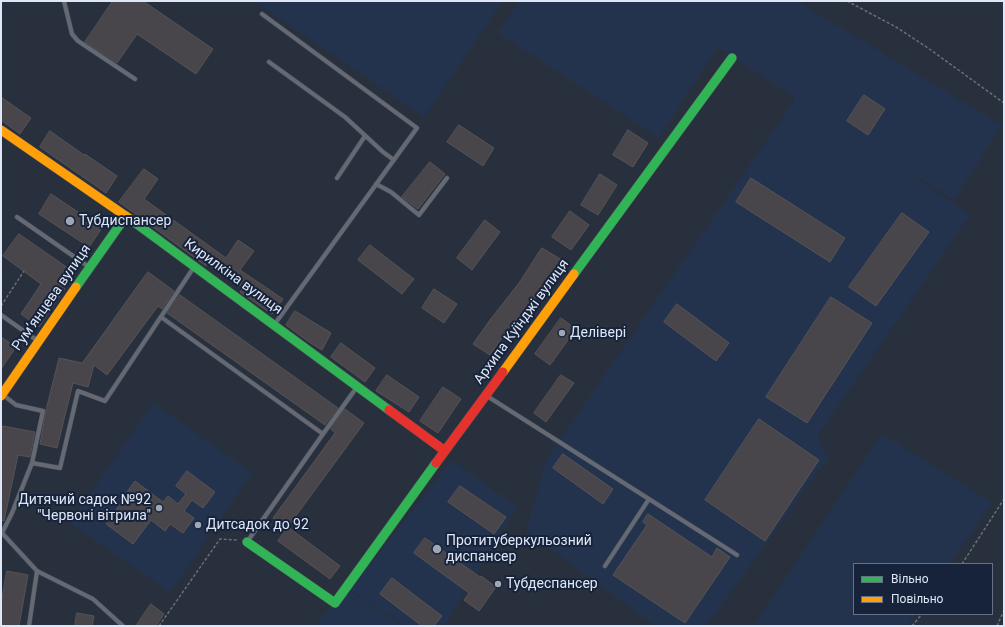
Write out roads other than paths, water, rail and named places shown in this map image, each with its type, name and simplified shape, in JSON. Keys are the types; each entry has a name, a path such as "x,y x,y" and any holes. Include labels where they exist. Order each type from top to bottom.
{"street":[{"name":"Архипа Куїнджі вулиця","path":"247,542 335,603 732,58"},
{"name":"Кирилкіна вулиця","path":"1,130 126,216 445,451"},
{"name":"Рум’янцева вулиця","path":"2,395 126,216"}],"lane":[{"path":"64,1 72,34 78,41 135,79"},
{"path":"262,14 417,128 274,325"},
{"path":"269,62 345,117 383,152 394,160"},
{"path":"337,178 365,136"},
{"path":"376,184 391,192 419,215 447,178"},
{"path":"17,217 90,268"},
{"path":"32,463 60,468 78,391 105,401 194,266"},
{"path":"1,315 39,342"},
{"path":"161,316 323,434"},
{"path":"247,542 357,386"},
{"path":"2,395 16,405 43,411 32,463 12,513 1,533 38,571 93,599 122,626"},
{"path":"486,395 737,555"},
{"path":"605,566 649,499"},
{"path":"29,626 38,571"}],"place":[{"name":"Тубдиспансер","path":"70,221"},
{"name":"Делівері","path":"562,333"},
{"name":"Дитячий садок №92 \"Червонi вiтрила\"","path":"159,508"},
{"name":"Дитсадок до 92","path":"198,525"},
{"name":"Протитуберкульозний диспансер","path":"437,549"},
{"name":"Тубдеспансер","path":"498,584"}]}
